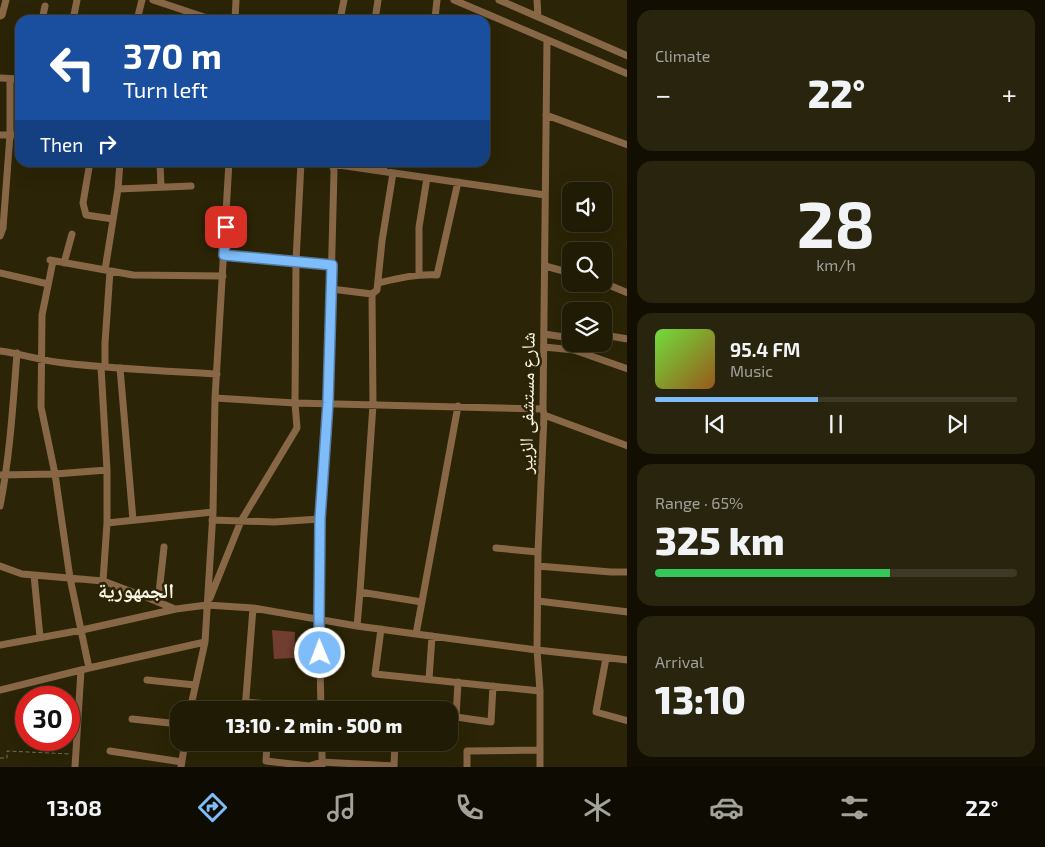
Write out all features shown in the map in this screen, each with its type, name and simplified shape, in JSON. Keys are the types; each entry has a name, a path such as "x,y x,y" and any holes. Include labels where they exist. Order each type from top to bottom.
{"street":[{"path":"0,16 2,15 6,0"},
{"path":"74,15 77,0"},
{"path":"138,15 142,0"},
{"path":"153,0 198,15"},
{"path":"235,15 236,0"},
{"path":"341,15 344,0"},
{"path":"376,15 378,0"},
{"path":"436,0 436,15"},
{"path":"454,0 489,15"},
{"path":"499,0 627,56"},
{"path":"536,0 538,17"},
{"path":"43,15 45,6"},
{"path":"490,15 627,74"},
{"name":"شارع مستشفى الزبير","path":"540,767 540,691 537,650 543,412 547,40"},
{"path":"0,78 15,79"},
{"path":"0,236 3,228 10,135 10,79"},
{"path":"546,115 627,145"},
{"path":"0,135 15,135"},
{"path":"89,167 83,202 86,215 113,220"},
{"path":"103,581 107,522 107,470 103,367 107,271 120,167"},
{"path":"160,167 161,187"},
{"path":"192,701 205,642 229,167"},
{"path":"207,605 241,521 297,428 295,403 296,261 302,167"},
{"path":"321,701 320,519 328,403 333,167"},
{"path":"355,167 545,195"},
{"path":"383,172 384,167"},
{"path":"357,626 373,405 372,294 378,284 382,242 393,173"},
{"path":"419,274 419,227 427,178"},
{"path":"378,284 419,274 437,275 458,182"},
{"path":"118,189 191,186"},
{"path":"64,263 72,234"},
{"path":"224,255 332,265"},
{"path":"90,668 70,578 55,474 41,407 42,315 51,260 133,275 223,276"},
{"path":"545,266 562,271"},
{"path":"0,273 48,284"},
{"path":"612,286 627,293"},
{"path":"331,289 372,294"},
{"path":"544,334 562,337"},
{"path":"612,337 627,340"},
{"path":"544,347 574,350 627,368"},
{"path":"0,351 17,353 41,360 103,367 217,374"},
{"path":"0,506 17,353"},
{"path":"120,368 133,520"},
{"path":"216,398 295,403 458,406 543,412 627,446"},
{"path":"416,634 458,406"},
{"path":"3,475 107,470"},
{"path":"107,522 212,516 241,521 274,522 320,519"},
{"path":"158,602 164,547"},
{"path":"496,548 538,552"},
{"path":"0,566 34,576 103,581 176,609"},
{"path":"538,566 627,572"},
{"path":"34,576 40,637"},
{"path":"360,592 422,602"},
{"path":"538,601 627,612"},
{"path":"0,645 82,630 176,609 207,605 253,608 357,626 627,660"},
{"path":"246,701 253,608"},
{"path":"381,629 375,674 540,691"},
{"path":"429,679 432,636"},
{"path":"0,690 205,642"},
{"path":"606,658 596,712 627,721"},
{"path":"75,767 81,670"},
{"path":"147,680 195,685"},
{"path":"458,682 456,717 490,722 493,686"},
{"path":"132,719 170,723"},
{"path":"466,767 466,751 540,750"},
{"path":"110,751 181,765 183,751"},
{"path":"267,751 266,760 309,767 322,764 394,766 395,751"},
{"path":"322,751 322,764"}],"path":[{"path":"0,758 7,758 7,752 76,754"}],"shaded area":[{"path":"272,630 295,632 294,658 274,659"}],"district":[{"name":"الجمهورية","path":"136,589"}],"route":[{"path":"226,227 224,255 332,265 328,403 320,519 320,653"}]}
